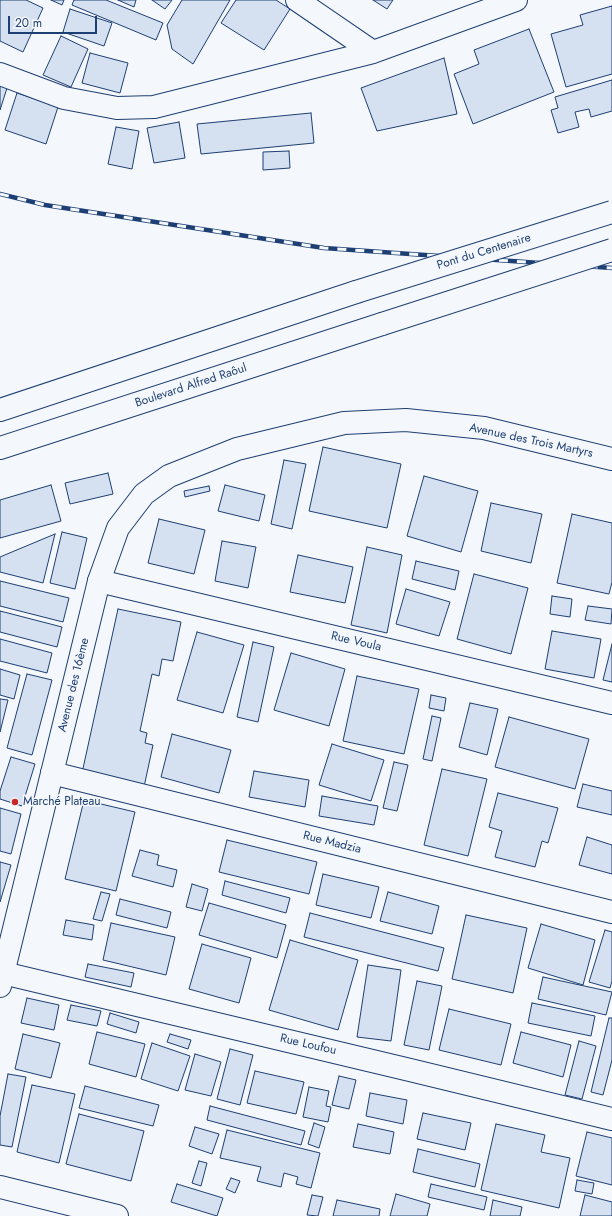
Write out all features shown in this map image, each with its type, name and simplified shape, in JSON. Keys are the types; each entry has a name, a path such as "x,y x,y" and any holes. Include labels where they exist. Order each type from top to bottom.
{"street":[{"path":"297,0 373,52"},
{"path":"0,74 64,98 117,108 154,107 373,52 516,0"},
{"name":"Pont du Centenaire","path":"0,410 356,292 612,212"},
{"name":"Boulevard Alfred Raôul","path":"0,448 612,250"},
{"name":"Avenue des Trois Martyrs","path":"237,449 344,423 406,420 484,428 612,459"},
{"name":"Avenue des 16ème","path":"2,980 99,581 118,528 144,494 169,476 237,449"},
{"name":"Rue Voula","path":"99,581 612,703"},
{"name":"Rue Madzia","path":"52,773 612,912"},
{"name":"Rue Loufou","path":"2,980 410,1070 612,1119"},
{"path":"0,1187 117,1216"}],"building":[{"path":"0,0 26,0 43,8 23,52 0,41"},
{"path":"51,0 64,0 62,5"},
{"path":"74,0 106,0 163,23 156,40 72,5"},
{"path":"118,0 136,0 134,7"},
{"path":"152,0 172,0 165,9"},
{"path":"182,0 230,0 193,64 172,49 167,25"},
{"path":"236,0 276,0 290,9 264,50 221,23"},
{"path":"373,0 393,0 387,9"},
{"path":"612,6 612,74 566,87 551,34 583,25 580,15"},
{"path":"70,9 112,23 104,46 63,32"},
{"path":"529,29 554,92 473,124 454,74 479,64 474,50"},
{"path":"61,36 88,49 71,87 43,75"},
{"path":"90,53 128,63 120,93 82,83"},
{"path":"444,58 457,114 377,131 361,88"},
{"path":"612,80 612,111 591,117 589,109 575,112 579,127 558,133 551,110 558,108 555,97"},
{"path":"0,86 7,88 0,110"},
{"path":"17,93 58,107 46,144 5,130"},
{"path":"311,113 314,143 201,154 197,124"},
{"path":"179,122 185,158 154,163 147,128"},
{"path":"116,127 139,131 132,169 108,164"},
{"path":"289,151 290,168 263,170 263,152"},
{"path":"323,447 401,464 387,528 309,511"},
{"path":"284,460 306,464 292,529 271,524"},
{"path":"108,473 113,494 70,504 65,483"},
{"path":"424,476 478,491 461,552 407,536"},
{"path":"51,485 61,521 0,538 0,500"},
{"path":"225,485 265,495 259,521 218,511"},
{"path":"209,486 210,491 185,497 184,491"},
{"path":"491,503 542,514 531,563 481,551"},
{"path":"572,514 612,523 612,582 609,594 557,583"},
{"path":"159,519 205,530 194,574 148,563"},
{"path":"62,532 87,538 75,589 50,583"},
{"path":"55,534 43,583 0,572 0,557"},
{"path":"222,541 256,547 248,588 215,581"},
{"path":"367,547 402,555 387,633 351,625"},
{"path":"298,555 353,567 345,603 290,592"},
{"path":"416,561 459,571 455,590 412,579"},
{"path":"474,574 528,588 511,654 457,639"},
{"path":"0,581 69,598 63,622 0,606"},
{"path":"406,589 450,602 439,636 396,624"},
{"path":"552,596 572,599 570,617 550,614"},
{"path":"588,606 612,609 611,624 585,620"},
{"path":"118,609 181,622 173,661 162,659 159,676 152,674 140,731 147,733 145,743 153,745 144,787 82,773"},
{"path":"0,611 62,627 57,647 0,632"},
{"path":"552,631 601,639 594,678 545,669"},
{"path":"197,632 244,645 223,713 177,700"},
{"path":"0,639 52,653 47,673 0,661"},
{"path":"253,642 274,647 258,722 237,717"},
{"path":"612,644 612,682 603,680"},
{"path":"291,653 345,669 329,726 274,710"},
{"path":"0,669 20,675 14,699 0,695"},
{"path":"27,674 52,680 32,755 7,748"},
{"path":"357,676 419,689 404,754 343,741"},
{"path":"431,695 446,698 444,711 429,708"},
{"path":"0,699 8,700 0,732"},
{"path":"470,703 498,709 487,755 459,747"},
{"path":"432,716 441,718 432,761 423,759"},
{"path":"509,717 589,739 575,789 495,767"},
{"path":"172,734 231,750 219,793 161,777"},
{"path":"332,744 384,760 371,801 319,785"},
{"path":"11,757 35,764 22,806 0,799 0,791"},
{"path":"394,762 408,765 397,811 383,808"},
{"path":"442,769 487,779 468,856 424,845"},
{"path":"254,771 309,780 305,807 249,797"},
{"path":"583,784 612,791 612,815 577,807"},
{"path":"498,793 558,808 548,843 542,841 535,867 495,857 502,831 489,827"},
{"path":"322,796 378,806 374,825 319,816"},
{"path":"84,800 135,812 116,891 65,879"},
{"path":"0,808 21,814 11,854 0,851"},
{"path":"587,837 612,845 612,874 579,865"},
{"path":"227,840 317,862 309,894 219,872"},
{"path":"140,850 159,855 157,865 177,870 173,887 132,876"},
{"path":"0,862 11,865 0,902"},
{"path":"323,874 379,887 371,918 316,905"},
{"path":"225,881 290,898 286,913 222,895"},
{"path":"192,884 208,889 202,911 186,907"},
{"path":"101,892 110,894 102,921 93,919"},
{"path":"388,892 439,906 432,934 380,921"},
{"path":"120,899 171,912 167,928 116,915"},
{"path":"209,903 286,925 277,958 199,935"},
{"path":"310,913 444,948 438,971 304,937"},
{"path":"466,915 527,928 513,993 452,979"},
{"path":"66,920 94,925 92,940 63,935"},
{"path":"111,923 175,937 166,975 103,960"},
{"path":"541,924 595,940 583,985 528,968"},
{"path":"605,930 612,932 612,981 610,988 589,982"},
{"path":"290,940 358,960 338,1030 269,1010"},
{"path":"202,944 251,958 239,1003 189,989"},
{"path":"88,964 134,973 131,987 85,977"},
{"path":"368,965 401,970 391,1041 357,1037"},
{"path":"543,977 612,992 606,1015 538,999"},
{"path":"417,981 442,986 429,1050 404,1045"},
{"path":"27,998 59,1005 54,1030 21,1023"},
{"path":"532,1003 595,1016 591,1036 528,1023"},
{"path":"71,1005 101,1011 97,1026 67,1020"},
{"path":"449,1009 511,1024 501,1065 439,1050"},
{"path":"110,1013 139,1022 136,1033 107,1024"},
{"path":"609,1018 612,1018 612,1060 603,1095 591,1092"},
{"path":"97,1032 145,1044 136,1077 89,1064"},
{"path":"521,1032 571,1045 563,1077 513,1063"},
{"path":"23,1034 60,1043 51,1078 15,1069"},
{"path":"170,1034 191,1040 188,1049 167,1042"},
{"path":"579,1041 596,1046 582,1099 565,1095"},
{"path":"152,1043 190,1056 178,1091 141,1079"},
{"path":"230,1049 253,1055 240,1105 217,1099"},
{"path":"195,1054 221,1062 211,1096 185,1090"},
{"path":"255,1071 304,1082 296,1114 247,1103"},
{"path":"8,1074 26,1077 12,1147 0,1145 0,1116"},
{"path":"339,1076 356,1080 349,1109 332,1105"},
{"path":"32,1085 75,1094 59,1163 17,1152"},
{"path":"85,1086 159,1105 153,1126 79,1108"},
{"path":"309,1087 329,1091 326,1106 331,1107 328,1122 303,1117"},
{"path":"370,1093 407,1100 403,1124 366,1116"},
{"path":"210,1106 305,1131 301,1145 207,1120"},
{"path":"423,1113 471,1123 465,1150 417,1139"},
{"path":"79,1114 144,1131 131,1181 66,1164"},
{"path":"314,1123 325,1127 319,1148 308,1144"},
{"path":"358,1124 394,1132 390,1154 353,1147"},
{"path":"496,1124 545,1135 541,1152 570,1158 559,1208 481,1190"},
{"path":"195,1127 219,1134 212,1154 189,1146"},
{"path":"227,1130 320,1153 311,1188 296,1184 298,1177 284,1173 281,1187 257,1181 261,1167 220,1158"},
{"path":"587,1132 612,1138 612,1185 576,1176"},
{"path":"418,1149 480,1164 475,1187 413,1172"},
{"path":"199,1161 207,1163 201,1186 192,1183"},
{"path":"231,1178 240,1181 235,1193 226,1189"},
{"path":"577,1180 594,1183 592,1194 575,1191"},
{"path":"177,1184 223,1198 217,1216 171,1202"},
{"path":"431,1184 487,1197 484,1210 428,1197"},
{"path":"396,1194 430,1204 427,1216 390,1216"},
{"path":"312,1195 323,1197 318,1216 307,1215"},
{"path":"585,1195 612,1202 612,1216 580,1216"},
{"path":"337,1200 380,1209 379,1216 333,1216"},
{"path":"493,1200 522,1207 520,1216 490,1216"}],"railway":[{"path":"0,194 45,205 324,248 612,268"}],"place":[{"name":"Marché Plateau","path":"15,802"}]}
